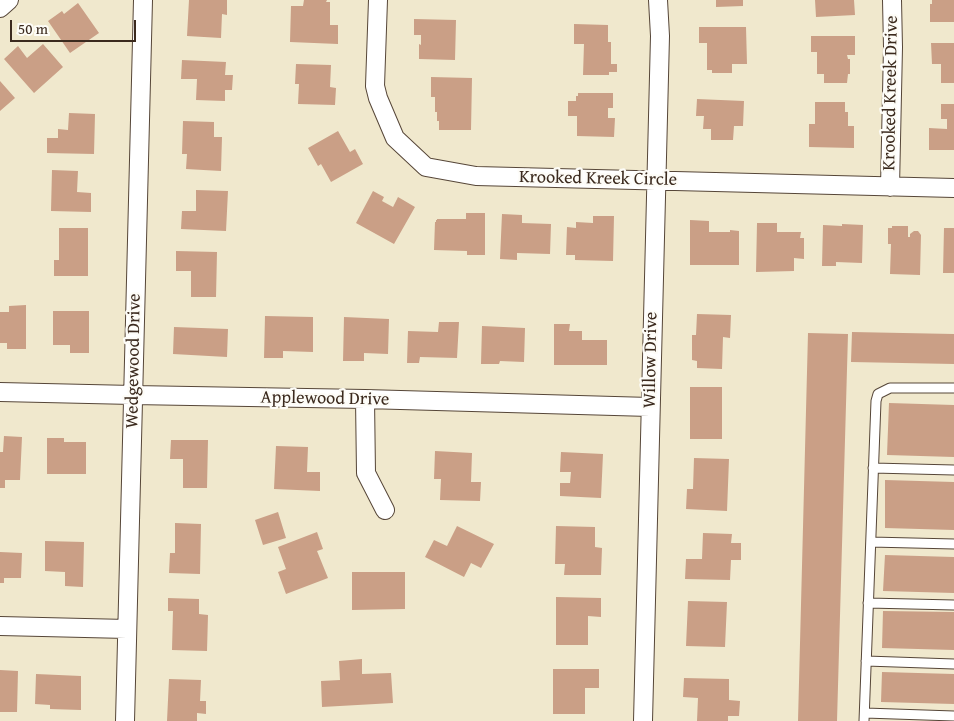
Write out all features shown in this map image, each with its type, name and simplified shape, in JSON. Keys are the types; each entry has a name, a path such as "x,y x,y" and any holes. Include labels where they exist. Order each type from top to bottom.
{"street":[{"path":"0,8 9,0"},
{"name":"Wedgewood Drive","path":"125,721 143,0"},
{"name":"Krooked Kreek Circle","path":"378,0 375,86 378,98 395,138 426,166 476,176 954,188"},
{"name":"Willow Drive","path":"643,721 660,36 658,0"},
{"name":"Krooked Kreek Drive","path":"890,187 893,48 892,0"},
{"name":"Applewood Drive","path":"0,392 650,407"},
{"path":"365,399 366,473 386,510"},
{"path":"0,626 127,629"}],"lane":[{"path":"954,388 890,388 878,394 876,401 864,717 954,716"},
{"path":"873,468 954,470"},
{"path":"871,542 954,544"},
{"path":"868,603 954,605"},
{"path":"866,661 954,664"}],"building":[{"path":"189,0 227,0 227,15 222,14 221,38 187,36"},
{"path":"304,0 327,0 326,2 330,2 330,25 338,25 338,44 290,42 291,6 303,6"},
{"path":"716,0 743,0 743,6 716,7"},
{"path":"815,0 854,0 855,15 816,17"},
{"path":"932,0 954,0 954,22 930,22 930,4 932,4"},
{"path":"78,3 99,33 70,53 48,21 62,11 64,14"},
{"path":"414,19 456,20 455,60 419,59 421,35 414,35"},
{"path":"574,24 608,25 608,42 611,42 611,64 617,64 617,72 609,72 609,75 583,75 584,44 574,44"},
{"path":"699,27 746,27 747,64 732,64 732,73 712,73 712,70 707,70 707,43 699,43"},
{"path":"811,36 855,36 855,55 847,55 848,59 850,59 850,74 848,74 847,83 824,83 824,74 817,74 817,52 811,52"},
{"path":"931,43 954,43 954,83 941,83 941,64 932,64"},
{"path":"43,44 63,67 34,93 4,59 18,46 27,58"},
{"path":"182,60 226,62 225,75 233,75 232,90 225,90 225,101 196,100 197,79 181,79"},
{"path":"296,64 331,65 330,87 336,88 335,105 298,104 299,84 295,84"},
{"path":"431,77 472,78 471,130 439,130 437,112 435,112 435,97 431,97"},
{"path":"0,81 15,98 0,111"},
{"path":"578,93 613,93 613,108 608,108 608,118 615,118 614,137 577,136 577,116 568,116 568,101 576,101"},
{"path":"697,99 744,101 743,126 734,126 733,140 711,140 711,129 703,129 704,116 696,116"},
{"path":"815,102 845,102 845,112 848,112 848,126 854,126 854,148 809,147 809,124 815,124"},
{"path":"941,104 954,104 954,150 929,150 929,128 947,129 947,119 941,119"},
{"path":"69,113 95,114 94,154 47,153 47,138 58,138 58,129 68,130"},
{"path":"183,121 214,122 214,137 222,137 221,171 186,169 187,154 182,154"},
{"path":"338,131 350,152 355,149 363,164 331,182 321,164 318,166 308,148"},
{"path":"52,170 78,171 77,192 91,193 91,212 51,211"},
{"path":"196,190 228,191 226,231 181,229 182,211 196,211"},
{"path":"373,191 384,197 382,201 393,207 398,197 415,207 394,244 356,223"},
{"path":"466,213 485,213 485,255 467,255 467,251 434,250 436,220 466,219"},
{"path":"502,214 522,215 522,223 551,224 550,254 517,253 517,260 500,259"},
{"path":"593,216 614,216 613,261 575,260 575,255 566,255 567,227 576,228 576,222 593,223"},
{"path":"690,220 709,221 709,232 739,231 739,265 690,265"},
{"path":"757,223 777,223 777,232 801,232 800,238 804,238 804,259 794,258 794,271 756,272"},
{"path":"842,224 863,225 862,263 836,262 836,266 822,266 823,225 842,226"},
{"path":"892,226 908,226 908,237 914,231 918,231 921,235 920,275 890,274 891,244 888,244 888,228 892,228"},
{"path":"59,228 88,228 88,276 54,276 54,260 59,260"},
{"path":"944,228 954,228 954,273 943,273"},
{"path":"176,251 217,252 216,297 191,297 191,271 176,271"},
{"path":"26,305 26,349 7,349 7,343 0,343 0,312 9,312 9,306"},
{"path":"53,311 89,311 89,353 70,353 70,345 53,345"},
{"path":"697,314 731,315 730,338 723,337 722,369 697,368 697,361 692,360 692,335 696,335"},
{"path":"265,316 313,317 313,352 283,351 283,358 264,358"},
{"path":"344,317 389,319 388,354 364,353 364,361 343,361"},
{"path":"439,322 459,322 457,358 420,357 419,363 407,363 408,331 438,332"},
{"path":"554,324 570,324 569,331 582,331 582,340 607,340 607,365 554,365"},
{"path":"482,326 525,328 524,362 500,361 499,364 481,364"},
{"path":"174,327 228,329 227,357 173,354"},
{"path":"852,332 954,334 954,364 851,362"},
{"path":"808,333 848,334 837,721 798,721"},
{"path":"690,387 722,387 722,439 690,439"},
{"path":"889,403 954,405 954,457 887,455"},
{"path":"4,436 22,437 20,480 5,480 5,488 0,488 0,452 3,452"},
{"path":"47,438 64,438 64,442 86,442 86,474 47,474"},
{"path":"171,440 208,440 207,488 183,488 183,459 170,459"},
{"path":"276,446 308,447 307,472 320,472 320,491 274,489"},
{"path":"435,451 472,453 471,482 481,482 480,501 440,500 441,479 434,479"},
{"path":"561,452 603,454 601,498 560,496 560,483 570,483 571,472 560,472"},
{"path":"694,458 729,459 727,511 686,509 687,489 693,489"},
{"path":"885,480 954,482 954,530 885,528"},
{"path":"278,512 286,538 263,545 255,520"},
{"path":"175,523 201,524 200,574 169,573 170,553 175,553"},
{"path":"457,526 494,544 481,568 471,563 464,577 425,557 434,540 447,546"},
{"path":"556,526 595,527 595,547 602,548 601,575 564,575 565,564 555,564"},
{"path":"317,532 323,549 317,551 328,578 286,594 278,572 286,569 278,547"},
{"path":"703,533 732,534 731,543 741,543 741,560 731,560 730,580 685,579 686,559 702,559"},
{"path":"45,541 84,542 83,587 65,586 65,572 45,571"},
{"path":"0,552 22,553 21,578 4,578 4,583 0,583"},
{"path":"885,555 954,557 954,593 883,591"},
{"path":"352,572 405,572 405,609 352,610"},
{"path":"556,597 601,598 601,617 588,616 588,645 556,645"},
{"path":"168,598 199,599 199,614 208,615 207,651 172,650 173,611 168,611"},
{"path":"688,601 727,602 725,647 686,646"},
{"path":"883,611 954,612 954,650 882,648"},
{"path":"362,659 362,674 391,673 393,703 322,707 321,681 340,680 339,661"},
{"path":"553,669 599,669 599,688 585,688 585,714 553,714"},
{"path":"0,670 18,671 17,712 0,712"},
{"path":"882,672 954,674 954,704 881,702"},
{"path":"36,674 81,676 81,710 50,709 50,705 35,704"},
{"path":"684,678 729,679 729,700 740,701 739,716 728,716 728,721 697,721 698,698 683,697"},
{"path":"169,679 201,680 200,701 206,701 206,714 197,713 197,721 167,721"}]}
